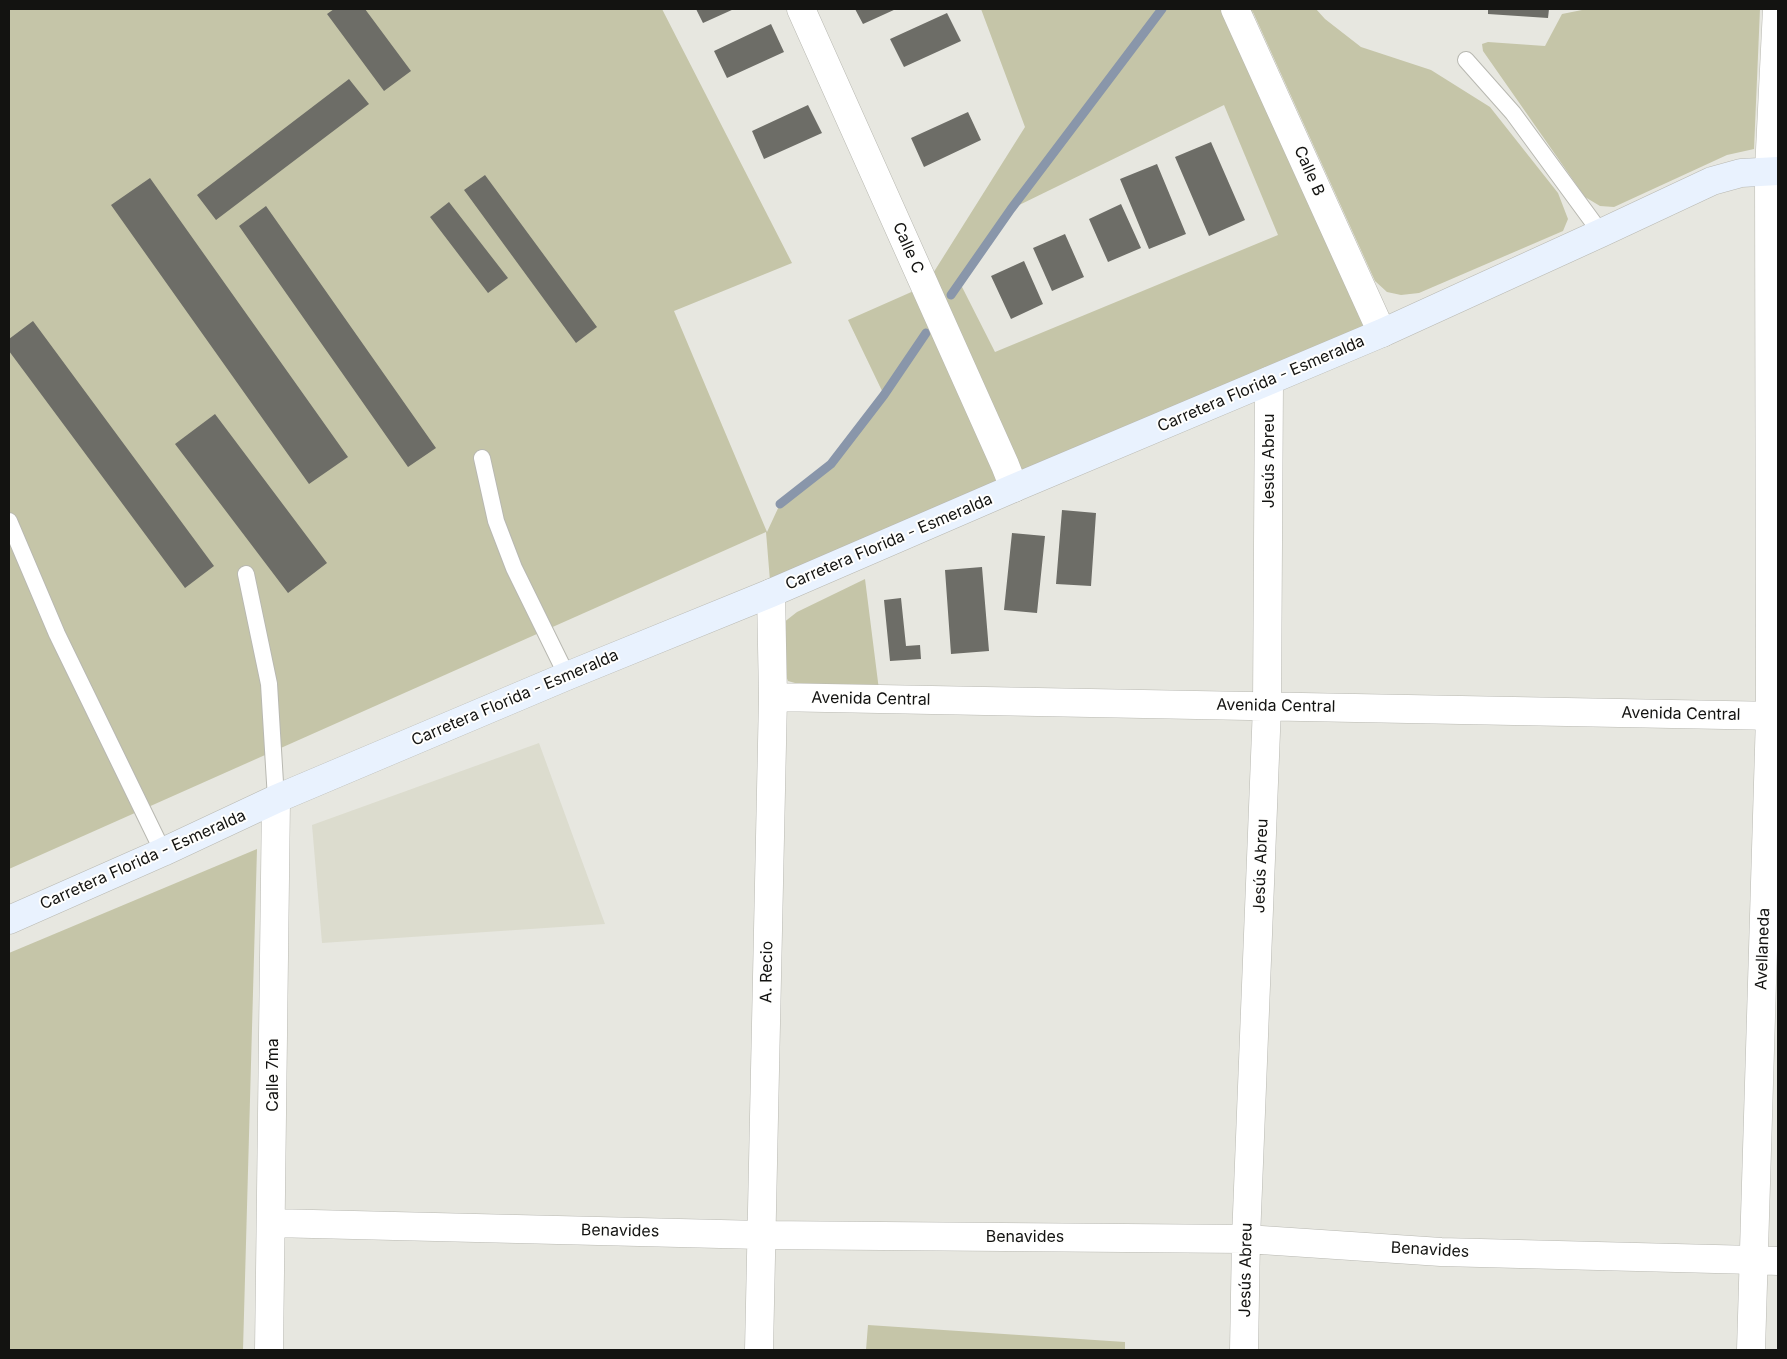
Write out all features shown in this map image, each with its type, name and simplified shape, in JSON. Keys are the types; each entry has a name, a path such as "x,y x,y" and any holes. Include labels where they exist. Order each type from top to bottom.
{"main road":[{"name":"Carretera Florida - Esmeralda","path":"9,920 164,852 276,799 567,676 771,593 1382,333 1712,181 1741,173 1774,170"}],"street":[{"name":"Calle C","path":"801,9 1005,464 1014,488"},
{"name":"Calle B","path":"1235,9 1382,333"},
{"name":"Avellaneda","path":"1751,1350 1766,1260 1774,716 1774,170 1776,9"},
{"name":"Jesús Abreu","path":"1244,1350 1246,1239 1267,706 1269,381"},
{"name":"A. Recio","path":"759,1350 773,697 771,593"},
{"name":"Avenida Central","path":"773,697 1774,716"},
{"name":"Calle 7ma","path":"269,1350 276,799"},
{"name":"Benavides","path":"272,1222 761,1235 1246,1239 1441,1252 1766,1260"}],"lane":[{"path":"1466,60 1513,113 1601,233"},
{"path":"482,458 496,521 514,568 567,676"},
{"path":"9,521 57,634 164,852"},
{"path":"246,574 269,684 276,799"}],"shaded area":[{"path":"539,743 605,924 322,943 312,825"}],"green space":[{"path":"9,9 662,9 792,263 674,311 767,532 780,504 831,464 884,395 848,320 925,286 1025,127 981,9 1316,9 1325,19 1361,47 1431,70 1490,107 1558,193 1568,219 1563,231 1419,293 1401,295 1387,292 1375,281 1252,10 1269,83 1382,333 771,593 766,532 9,869","holes":["1224,105 1278,235 995,352 960,283 1011,209"]},
{"path":"1587,9 1760,9 1754,149 1727,155 1614,207 1600,206 1585,197 1483,51 1482,44 1488,42 1545,46 1562,14"},
{"path":"865,579 879,690 809,687 788,681 782,666 783,623 797,612"},
{"path":"257,849 243,1350 9,1350 9,953"},
{"path":"868,1325 1125,1342 1125,1350 866,1350"}],"building":[{"path":"334,9 365,9 411,71 384,91 327,14"},
{"path":"696,9 734,9 703,23"},
{"path":"855,9 896,9 863,24"},
{"path":"1488,9 1549,9 1548,18 1488,14"},
{"path":"947,13 961,41 904,67 890,39"},
{"path":"771,24 784,52 727,78 714,51"},
{"path":"349,79 369,104 216,220 197,195"},
{"path":"808,105 822,133 764,159 752,131"},
{"path":"968,112 981,140 924,167 911,138"},
{"path":"1211,142 1245,220 1209,236 1175,157"},
{"path":"1157,164 1186,234 1149,249 1120,179"},
{"path":"485,175 597,327 576,343 464,190"},
{"path":"150,178 348,457 309,484 111,205"},
{"path":"449,202 508,278 488,293 430,217"},
{"path":"1121,204 1141,248 1108,262 1089,219"},
{"path":"266,206 436,448 408,467 239,226"},
{"path":"1065,234 1084,277 1052,291 1033,248"},
{"path":"1024,261 1043,304 1011,319 991,276"},
{"path":"33,321 214,566 185,588 9,351 9,339"},
{"path":"215,414 327,563 288,593 175,444"},
{"path":"1062,510 1096,513 1091,586 1056,584"},
{"path":"1012,533 1045,536 1037,613 1004,610"},
{"path":"982,567 989,651 951,654 945,570"},
{"path":"901,598 906,646 920,645 921,659 890,661 884,600"}],"waterway":[{"path":"951,295 1011,209 1162,9"},
{"path":"780,504 831,464 884,395 926,333"}]}
